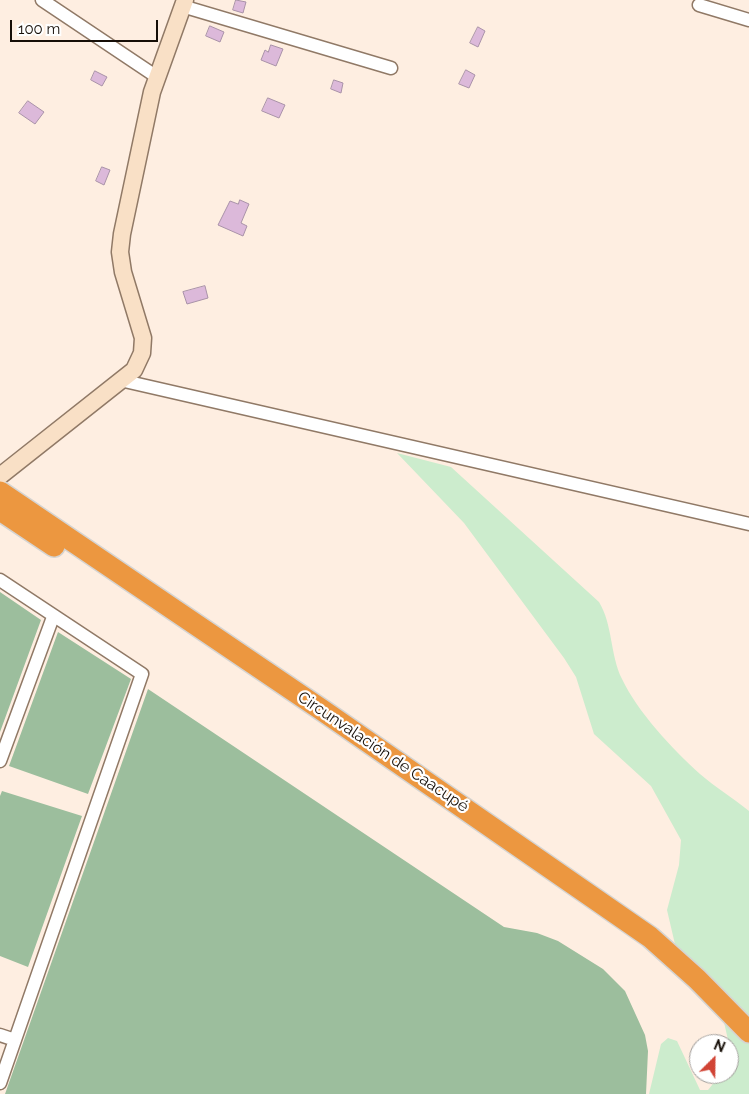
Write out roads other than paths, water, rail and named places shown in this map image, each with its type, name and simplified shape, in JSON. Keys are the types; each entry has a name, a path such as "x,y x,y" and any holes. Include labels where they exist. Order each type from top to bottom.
{"highway":[{"name":"Circunvalación de Caacupé","path":"0,492 322,710 650,937 697,979 749,1032"},
{"name":"Circunvalación de Caacupé","path":"0,510 572,898 658,962 749,1049"}],"street":[{"path":"42,0 157,77"},
{"path":"0,476 134,370 142,353 144,338 123,272 120,252 157,77 184,3 391,68"},
{"path":"699,5 749,20"},
{"path":"120,380 749,524"},
{"path":"0,580 53,617 142,674 0,1083"},
{"path":"0,761 53,617"},
{"path":"0,1035 15,1040"}]}
